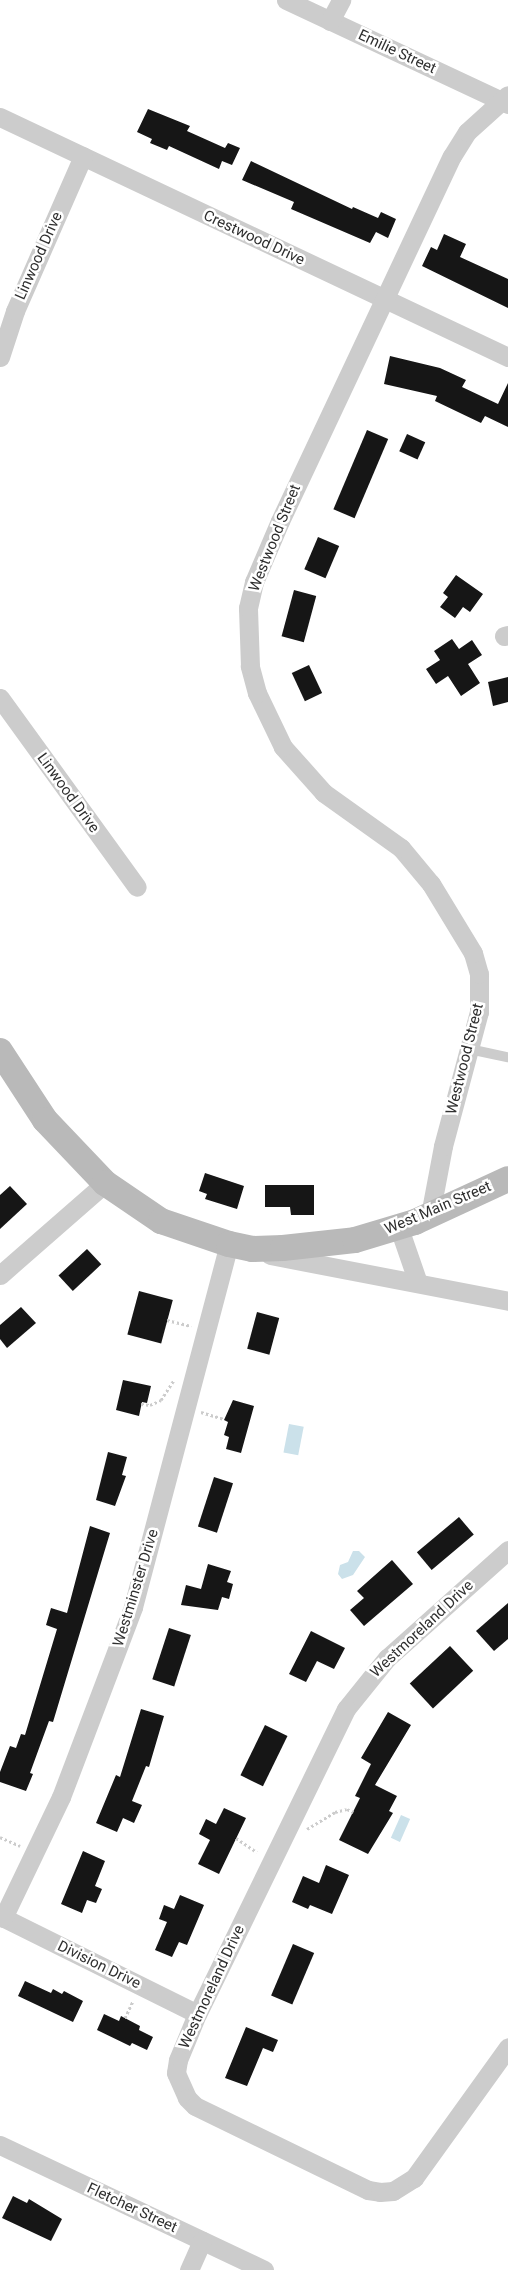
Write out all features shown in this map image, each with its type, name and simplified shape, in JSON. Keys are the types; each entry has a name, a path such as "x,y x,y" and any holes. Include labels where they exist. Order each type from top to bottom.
{"main road":[{"name":"West Main Street","path":"0,1051 45,1120 105,1183 161,1221 240,1247 322,1246 399,1228 508,1179"}],"street":[{"name":"Emilie Street","path":"286,0 505,100"},
{"path":"330,21 341,0"},
{"name":"Westwood Street","path":"430,1215 443,1146 469,1049 481,993 474,953 431,884 401,848 324,793 302,772 270,725 250,666 248,618 254,582 382,299 452,156 468,132 505,100"},
{"name":"Crestwood Drive","path":"0,118 508,357"},
{"name":"Linwood Drive","path":"0,357 15,311 83,156"},
{"name":"Linwood Drive","path":"0,698 137,887"},
{"path":"0,1275 105,1183"},
{"path":"399,1228 418,1282"},
{"path":"240,1247 326,1268 418,1282 508,1301"},
{"name":"Westminster Drive","path":"2,1917 61,1797 96,1710 133,1606 187,1408 206,1330 240,1247"},
{"name":"Westmoreland Drive","path":"508,1550 387,1658 365,1683 330,1738 197,2014 178,2060 176,2073 187,2098 195,2106 368,2190 380,2192 393,2191 414,2178 508,2047"},
{"name":"Division Drive","path":"2,1917 197,2014"},
{"name":"Fletcher Street","path":"0,2145 264,2270"},
{"path":"189,2270 202,2241"}],"lane":[{"path":"469,1049 508,1057"}],"path":[{"path":"167,1320 206,1330"},
{"path":"142,1404 150,1405 161,1400 176,1375"},
{"path":"187,1408 224,1418"},
{"path":"300,1834 335,1812 347,1809 353,1812"},
{"path":"236,1838 270,1861"}],"water":[{"path":"289,1424 304,1427 298,1455 283,1452"},
{"path":"353,1551 359,1551 365,1557 353,1575 342,1579 338,1574 340,1565 348,1562"},
{"path":"401,1815 410,1819 400,1842 391,1838"}],"building":[{"path":"148,109 190,126 187,131 225,148 228,143 240,148 232,165 222,161 219,169 169,146 167,150 150,143 152,139 137,132"},
{"path":"251,161 352,209 353,207 378,218 381,212 396,219 388,238 376,232 370,243 291,209 294,202 242,180"},
{"path":"444,234 466,244 460,257 508,279 508,308 422,266 431,247 437,250"},
{"path":"390,356 440,368 466,380 462,387 498,404 508,383 508,427 485,416 481,423 435,401 437,396 384,384"},
{"path":"367,430 388,439 355,518 333,509"},
{"path":"407,434 425,442 418,459 399,451"},
{"path":"318,537 339,546 325,578 304,569"},
{"path":"456,575 483,594 470,612 463,607 455,618 440,607 448,597 443,593"},
{"path":"294,590 316,596 304,642 282,636"},
{"path":"452,639 459,649 472,640 482,655 468,664 480,683 461,696 448,676 436,684 426,669 440,660 434,651"},
{"path":"309,665 322,693 305,701 292,673"},
{"path":"508,677 508,702 493,706 488,682"},
{"path":"205,1173 244,1186 237,1209 205,1199 207,1194 199,1191"},
{"path":"265,1185 314,1185 314,1215 291,1215 290,1207 265,1207"},
{"path":"10,1186 27,1204 0,1229 0,1195"},
{"path":"87,1249 101,1264 73,1291 58,1276"},
{"path":"139,1291 173,1300 161,1344 127,1334"},
{"path":"21,1307 36,1323 7,1348 0,1339 0,1325"},
{"path":"257,1312 279,1318 269,1355 247,1349"},
{"path":"123,1380 151,1386 147,1403 142,1402 139,1416 116,1410"},
{"path":"233,1400 254,1406 241,1453 226,1449 229,1437 224,1435 228,1422 224,1420"},
{"path":"108,1452 127,1457 122,1475 126,1476 115,1506 96,1500"},
{"path":"214,1477 233,1483 217,1533 198,1526"},
{"path":"459,1517 474,1535 432,1570 417,1552"},
{"path":"90,1526 110,1533 53,1722 49,1721 30,1773 33,1774 26,1791 0,1782 0,1772 10,1746 16,1748 21,1734 25,1735 57,1629 46,1625 51,1608 67,1613"},
{"path":"392,1560 413,1584 364,1626 350,1610 364,1598 357,1591"},
{"path":"208,1564 231,1571 227,1582 233,1584 229,1599 222,1597 218,1610 181,1605 186,1585 201,1589"},
{"path":"508,1603 508,1639 494,1651 476,1631"},
{"path":"169,1628 191,1635 174,1686 152,1679"},
{"path":"311,1631 345,1648 334,1669 317,1661 306,1682 289,1674"},
{"path":"450,1646 473,1671 433,1708 410,1684"},
{"path":"141,1709 164,1716 149,1767 146,1766 132,1801 142,1805 134,1823 123,1818 117,1832 96,1823 116,1775 120,1777"},
{"path":"388,1712 411,1725 375,1785 397,1796 389,1811 393,1813 368,1854 339,1840 360,1798 355,1796 371,1764 361,1758"},
{"path":"265,1725 287,1736 263,1786 240,1775"},
{"path":"224,1808 246,1818 219,1874 198,1864 210,1840 199,1834 206,1819 216,1824"},
{"path":"83,1851 105,1861 95,1886 102,1889 96,1903 87,1900 82,1913 61,1904"},
{"path":"326,1865 349,1875 332,1914 310,1905 308,1909 292,1902 303,1876 319,1883"},
{"path":"180,1895 204,1905 187,1945 179,1942 172,1957 155,1950 167,1922 159,1919 164,1905 174,1909"},
{"path":"293,1944 314,1953 292,2005 271,1996"},
{"path":"25,1981 51,1993 53,1989 62,1994 64,1991 83,2001 73,2022 18,1996"},
{"path":"104,2014 119,2021 121,2016 140,2026 139,2030 153,2037 147,2050 132,2043 130,2046 97,2030"},
{"path":"246,2027 278,2040 273,2052 263,2048 247,2086 225,2078"},
{"path":"13,2196 27,2203 29,2199 62,2219 51,2241 2,2218"}]}
